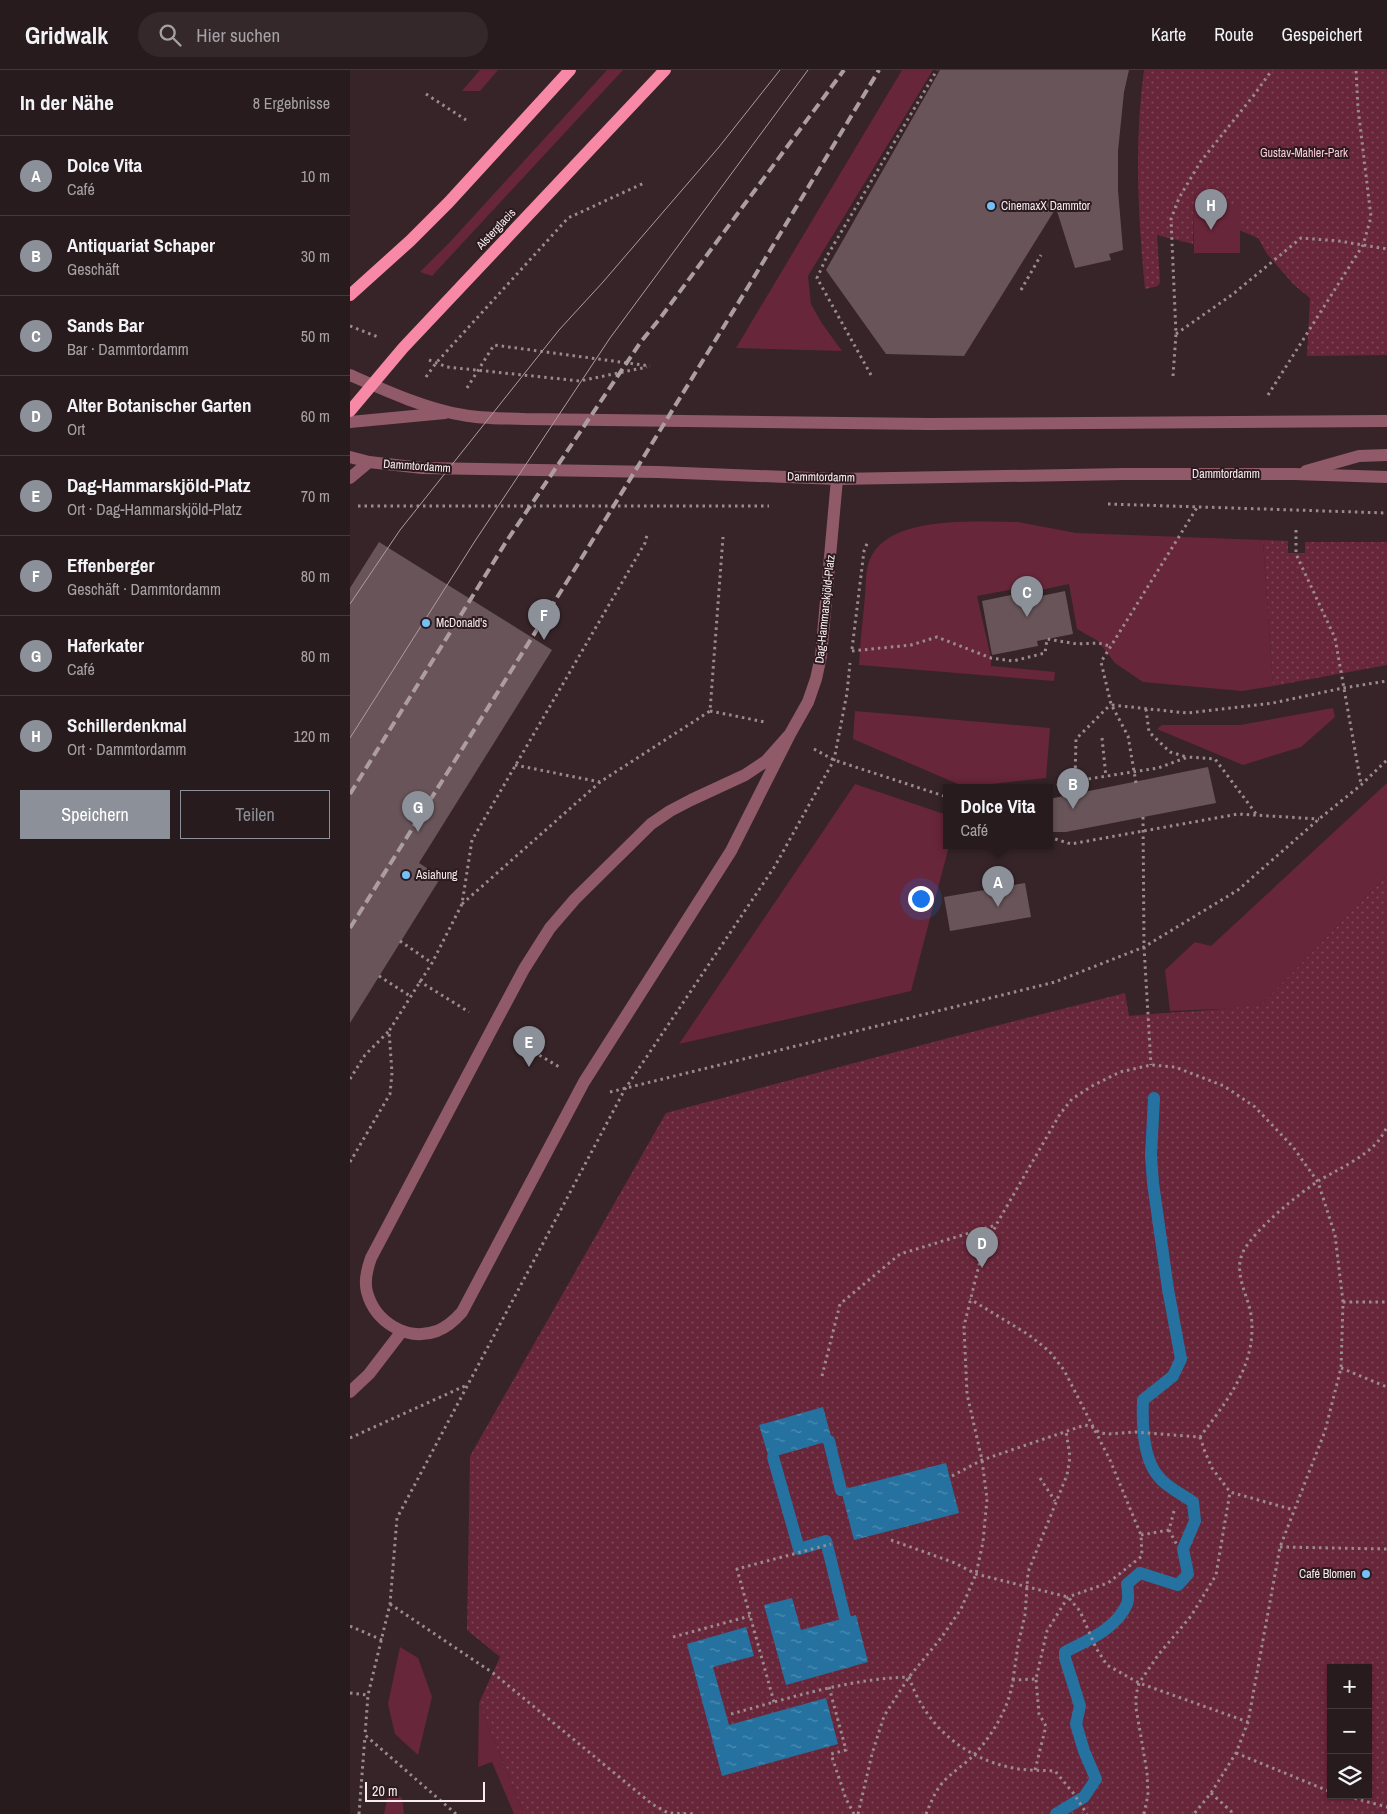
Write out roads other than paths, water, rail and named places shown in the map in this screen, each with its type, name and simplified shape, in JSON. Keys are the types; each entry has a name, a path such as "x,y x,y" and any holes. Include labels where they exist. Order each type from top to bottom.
{"main road":[{"path":"350,295 450,202 570,70"},
{"name":"Alsterglacis","path":"350,411 426,322 665,70"}],"street":[{"path":"350,375 410,400 452,413 464,416 525,419 929,424 1387,421"},
{"path":"350,422 452,413"},
{"name":"Dammtordamm","path":"1294,474 1358,456 1387,455"},
{"name":"Dammtordamm","path":"350,457 369,462 422,468 658,472 837,479 1294,474 1387,477"},
{"path":"350,478 369,462"},
{"name":"Dag-Hammarskjöld-Platz","path":"790,734 766,761 745,775 691,800 651,824 575,899 550,928 524,969 371,1258 366,1272 366,1291 374,1308 385,1322 402,1331 419,1334 437,1331 452,1322 462,1312 584,1082 730,850 813,691 821,656 837,479"},
{"path":"350,1392 368,1374 402,1331"}],"water":[{"path":"823,1407 832,1440 769,1458 759,1425"},
{"path":"946,1463 959,1513 854,1540 841,1490"},
{"path":"792,1598 801,1630 856,1615 868,1662 786,1685 764,1605"},
{"path":"746,1627 754,1656 713,1667 729,1725 826,1698 838,1744 722,1776 687,1644"}],"waterway":[{"path":"1056,1814 1084,1797 1096,1779 1084,1751 1076,1724 1080,1706 1065,1658 1065,1652 1100,1633 1116,1620 1127,1604 1127,1584 1140,1573 1178,1585 1188,1574 1183,1549 1195,1521 1193,1502 1161,1480 1153,1469 1146,1450 1143,1429 1143,1400 1173,1376 1181,1359 1168,1289 1153,1183 1151,1155 1154,1098"},
{"path":"829,1441 841,1490"},
{"path":"773,1457 799,1549 826,1541 845,1618"}],"tram line":[{"path":"350,604 400,530 559,330 603,282 719,147 780,70"},
{"path":"350,738 475,541 610,338 808,70"}],"railway":[{"path":"350,794 506,542 640,343 844,70"},
{"path":"350,928 578,564 879,70"}],"place":[{"name":"CinemaxX Dammtor","path":"991,206"},
{"name":"Schillerdenkmal","path":"1211,230"},
{"name":"Sands Bar","path":"1027,617"},
{"name":"McDonald's","path":"426,623"},
{"name":"Effenberger","path":"544,640"},
{"name":"Antiquariat Schaper","path":"1073,809"},
{"name":"Haferkater","path":"418,832"},
{"name":"Asiahung","path":"406,875"},
{"name":"Dolce Vita","path":"998,907"},
{"name":"Dag-Hammarskjöld-Platz","path":"529,1067"},
{"name":"Alter Botanischer Garten","path":"982,1268"},
{"name":"Café Blomen","path":"1366,1574"}],"park label":[{"name":"Gustav-Mahler-Park","path":"1304,153"}]}
